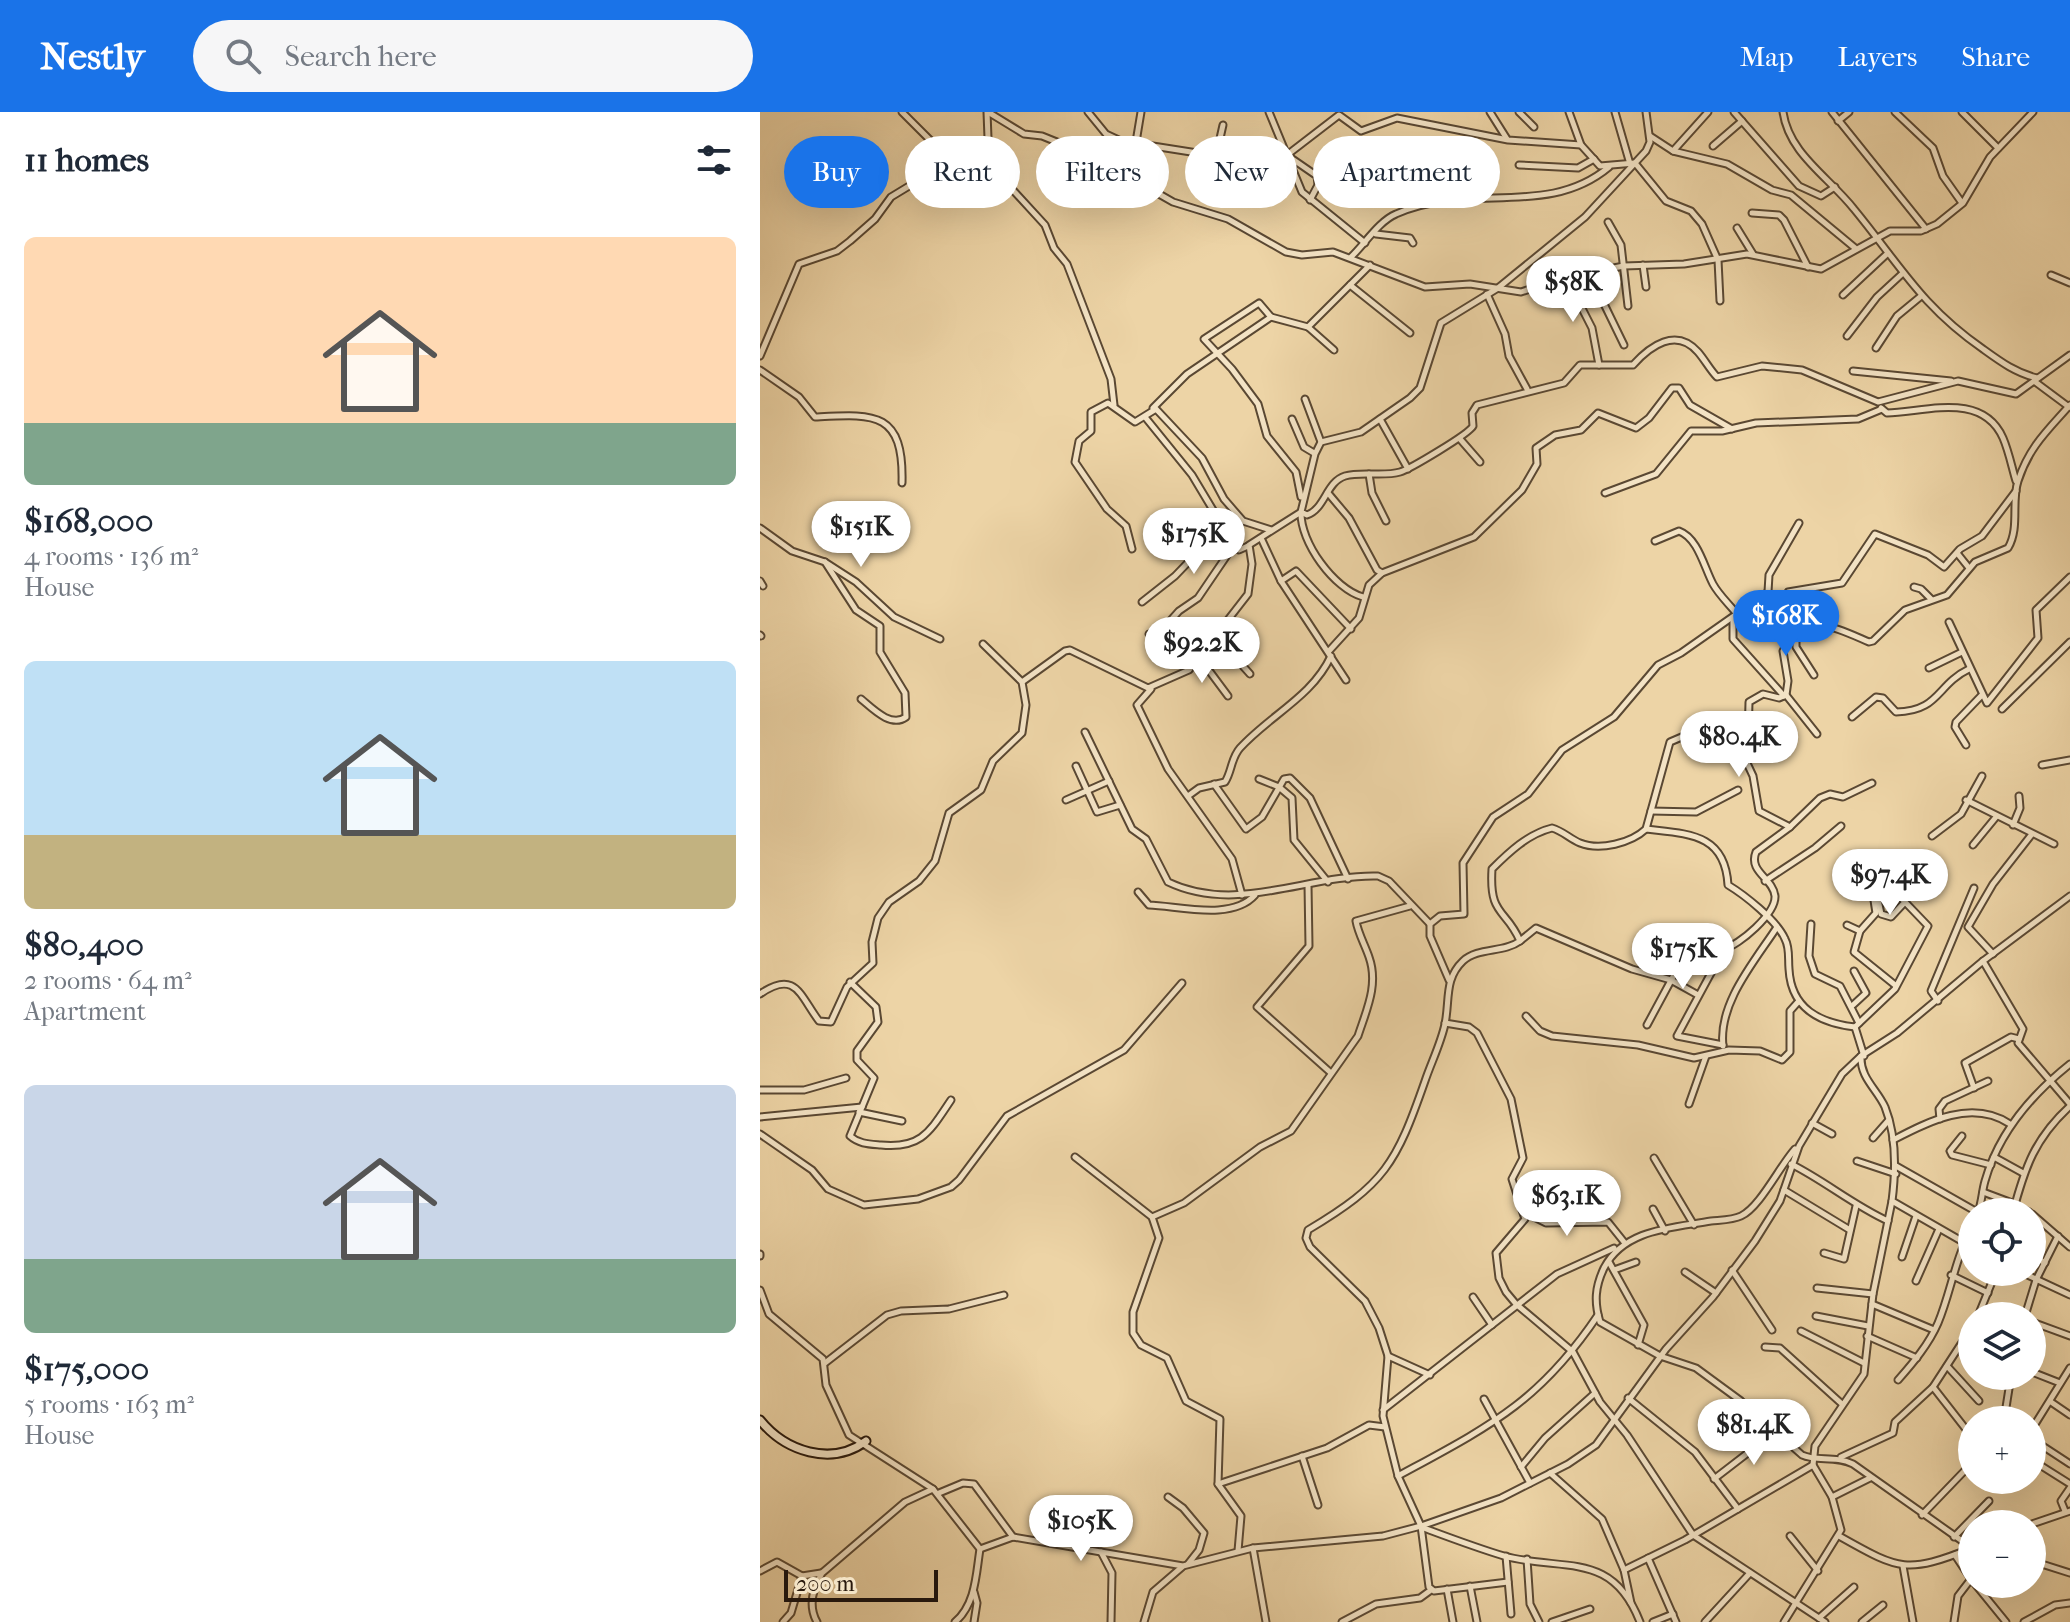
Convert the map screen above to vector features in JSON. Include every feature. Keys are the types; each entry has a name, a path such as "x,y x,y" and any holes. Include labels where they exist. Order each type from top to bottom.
{"street":[{"path":"902,112 926,136"},
{"path":"986,136 988,112 1024,134 1042,136 1094,157 1173,202 1228,219 1286,252 1302,255 1333,252 1425,287 1470,284 1521,292 1566,277 1624,266 1718,260 1734,255 1821,269 1890,231 1926,229 1963,203 1998,148 2033,112"},
{"path":"1088,112 1109,136"},
{"path":"1137,136 1141,112"},
{"path":"1269,112 1279,136"},
{"path":"1413,121 1416,112"},
{"path":"1490,112 1508,140"},
{"path":"1519,112 1534,127"},
{"path":"1569,112 1581,145 1600,166 1632,163"},
{"path":"1615,112 1632,163 1666,201 1691,211 1712,240 1718,260 1720,301"},
{"path":"1321,442 1361,432 1420,388 1441,323 1498,288 1585,217 1646,151 1649,136 1646,112"},
{"path":"1673,151 1708,112"},
{"path":"1734,112 1799,186 1821,196 1835,187"},
{"path":"1783,112 1789,139 1835,187 1920,297 1956,331 2009,368 2036,380 2070,407 2035,441 2017,482"},
{"path":"1832,112 1926,229"},
{"path":"1838,121 1849,112"},
{"path":"1895,112 1933,148 1943,176 1963,203"},
{"path":"1962,112 1998,148"},
{"path":"1297,147 1337,113 1361,131 1397,118 1508,140 1581,145"},
{"path":"1713,146 1742,121"},
{"path":"1221,136 1223,125"},
{"path":"1649,136 1673,151 1727,164 1772,190 1791,195 1855,248"},
{"path":"1519,165 1578,168 1594,159"},
{"path":"1297,162 1317,176 1318,185 1310,200"},
{"path":"1351,257 1397,213 1434,200 1559,195 1597,177 1609,167"},
{"path":"1297,180 1302,192 1310,200 1365,243"},
{"path":"760,356 762,343 796,267 837,251 875,219 891,197 905,188"},
{"path":"1020,198 1045,225 1054,248 1067,264 1111,379 1114,405"},
{"path":"1752,213 1779,215 1808,267"},
{"path":"1608,222 1621,245 1628,306"},
{"path":"1737,228 1754,256"},
{"path":"1375,234 1410,238 1413,243"},
{"path":"1843,295 1888,253"},
{"path":"1308,327 1370,265"},
{"path":"1643,265 1646,287"},
{"path":"1589,273 1624,345"},
{"path":"1847,336 1877,297 1903,273"},
{"path":"2051,275 2070,283"},
{"path":"1566,277 1592,328 1599,365"},
{"path":"1350,285 1410,333"},
{"path":"1487,294 1505,334 1509,356 1527,389"},
{"path":"1876,348 1897,316 1920,297"},
{"path":"1302,502 1296,472 1267,436 1258,404 1204,339 1259,303 1271,317 1308,327 1334,350"},
{"path":"1132,549 1126,526 1101,501 1074,459 1079,441 1091,431 1091,412 1108,403 1135,422 1145,417 1187,374 1271,317"},
{"path":"1301,512 1307,515 1314,513 1345,476 1408,469 1434,450 1460,439 1473,426 1472,413 1477,405 1527,389 1554,387 1564,383 1580,365 1633,365 1661,341 1678,340 1694,348 1717,377 1762,366 1802,370 1878,402 1882,409"},
{"path":"1853,371 1958,381 2016,394 2070,355"},
{"path":"760,370 799,397 815,417 865,414 883,420 898,446 902,483"},
{"path":"1878,402 1958,381"},
{"path":"1188,796 1199,788 1228,779 1238,750 1263,725 1301,697 1330,653 1359,618 1363,597 1382,573 1474,537 1522,490 1537,464 1536,448 1544,440 1581,430 1598,413 1636,428 1649,418 1668,391 1679,388 1690,405 1732,429"},
{"path":"1305,399 1321,442 1315,454 1301,512 1311,548 1340,582 1353,594 1363,597"},
{"path":"1605,493 1656,474 1691,431 1732,429 1756,423 1858,419 1882,409 1894,413 1953,406 1985,417 2003,438 2017,482 2008,548 1969,568 1947,595 1905,610 1869,642 1827,625 1803,626 1783,651 1788,681 1785,696"},
{"path":"1153,408 1202,458 1224,499 1243,521 1271,530"},
{"path":"1145,417 1192,475 1222,527 1241,550 1301,512"},
{"path":"1292,419 1304,447 1315,454"},
{"path":"1380,419 1408,469"},
{"path":"1460,439 1480,462"},
{"path":"1369,474 1372,493 1386,521"},
{"path":"1788,592 1842,583 1875,534 1928,555 1942,568 1982,536 2017,490"},
{"path":"1328,493 1349,518 1377,570 1382,573"},
{"path":"1430,924 1440,916 1464,914 1463,863 1493,817 1528,794 1562,750 1614,717 1658,665 1771,589 1769,575 1799,523"},
{"path":"1142,602 1175,576 1222,527"},
{"path":"760,528 792,551 825,562 856,582 887,612 940,639"},
{"path":"1655,541 1679,531 1685,533 1735,616 1733,639 1817,734"},
{"path":"1261,538 1281,581 1346,680"},
{"path":"1149,634 1162,630 1179,611 1198,598 1234,545"},
{"path":"1242,895 1232,859 1168,769 1136,702 1152,688 1189,670 1248,594 1252,564 1249,545"},
{"path":"1957,553 1969,568"},
{"path":"825,562 856,610 880,626 880,652 905,693 906,717 896,722 888,719 861,699"},
{"path":"1281,581 1296,571 1351,629"},
{"path":"1949,622 1981,696 1989,702 2039,633 2036,610 2070,577"},
{"path":"1914,587 1921,589 1931,599"},
{"path":"1796,631 1796,647 1814,675"},
{"path":"1215,635 1250,674"},
{"path":"2002,709 2070,642"},
{"path":"760,994 777,984 787,984 798,989 819,1021 828,1024 850,982 873,963 875,930 889,902 919,881 935,861 949,813 981,790 993,761 1022,733 1026,705 1022,682 983,644"},
{"path":"1022,682 1070,650 1152,688"},
{"path":"1929,668 1962,652"},
{"path":"1199,657 1228,696"},
{"path":"1852,717 1876,697 1883,698 1896,712 1920,710 1936,700 1959,674 1969,669"},
{"path":"1520,941 1498,913 1491,884 1492,869 1512,849 1538,831 1552,828 1580,843 1601,847 1640,835 1646,829 1670,742 1684,736 1717,747 1739,746 1748,741 1749,702 1763,694 1779,698 1785,696"},
{"path":"1966,745 1955,727 1956,722 1981,696"},
{"path":"1085,732 1132,829 1146,839 1168,882 1222,895 1255,895 1348,879 1385,878 1430,924 1430,936 1449,980 1445,1023 1404,1143 1384,1173 1346,1207 1308,1230 1306,1238 1310,1247 1365,1301 1388,1356 1383,1410 1385,1427 1398,1476 1421,1526 1431,1590"},
{"path":"1739,746 1753,776 1759,811 1790,827"},
{"path":"2042,765 2070,760"},
{"path":"1076,766 1097,812 1120,805"},
{"path":"1932,836 1961,814 1982,776"},
{"path":"1214,784 1246,829 1262,817 1279,787 1290,778 1310,798 1348,879"},
{"path":"1259,779 1279,787 1293,803 1294,840 1328,882"},
{"path":"1066,800 1109,781"},
{"path":"1798,1002 1790,1011 1792,1027 1787,1059 1677,1036 1724,949 1736,947 1765,917 1775,896 1755,866 1754,855 1826,795 1843,797 1872,783"},
{"path":"1651,811 1696,812 1738,790"},
{"path":"2013,825 2020,808 2019,796"},
{"path":"1966,800 2054,844"},
{"path":"1973,845 1996,817"},
{"path":"1765,881 1815,848 1841,826"},
{"path":"1646,829 1692,834 1709,843 1723,859 1728,885 1742,891 1785,939 1790,984 1798,1002 1809,1013 1829,1024 1857,1025 1896,986 1928,926 1905,902 1890,887 1876,890 1877,910 1884,915 1896,914 1905,902"},
{"path":"1993,954 1968,927 1993,884 2032,834"},
{"path":"1308,885 1309,946 1257,1007 1331,1073"},
{"path":"1938,1001 1931,991 1974,888"},
{"path":"1138,892 1149,905 1187,909 1225,908 1246,903 1255,895"},
{"path":"1873,894 1875,914 1860,931 1854,952 1896,986"},
{"path":"980,1549 1013,1537 1185,1566 1253,1548 1383,1536 1501,1498 1590,1451 1660,1356 1716,1293 1773,1216 1799,1146 1842,1074 2070,896"},
{"path":"1152,1217 1184,1203 1260,1147 1291,1131 1358,1036 1360,1023 1371,1007 1370,960 1356,921 1410,906"},
{"path":"1784,1622 1795,1600 1818,1571 1839,1536 1841,1523 1814,1461 1815,1446 1859,1383 1865,1363 1873,1294 1896,1174 1889,1120 1881,1099 1864,1075 1853,1005 1840,986 1815,974 1809,956 1811,924"},
{"path":"1847,925 1860,931"},
{"path":"1723,1048 1724,1019 1740,984 1777,927"},
{"path":"1449,980 1470,956 1520,941 1536,928 1632,969 1671,980 1698,995"},
{"path":"1647,1025 1695,936"},
{"path":"1983,961 2023,1029 2019,1039"},
{"path":"1853,1005 1866,993 1854,971"},
{"path":"850,982 876,1007 878,1022 857,1051 857,1060 874,1078 850,1133 855,1141 901,1147 919,1140 951,1100"},
{"path":"760,1134 812,1170 828,1189 864,1205 918,1199 951,1187 959,1180 1007,1116 1132,1044 1182,983"},
{"path":"1526,1016 1540,1031 1552,1036 1638,1045 1694,1058 1723,1048"},
{"path":"1445,1023 1469,1027 1477,1033 1511,1099 1523,1158 1512,1179 1525,1219 1496,1253 1499,1278 1516,1304 1573,1352 1595,1393 1693,1535 1822,1620 1854,1587"},
{"path":"1974,1088 1965,1063 2011,1037 2019,1039 2034,1065 2070,1105 2044,1129 2023,1173 2016,1198"},
{"path":"1689,1104 1706,1056"},
{"path":"1982,1198 1994,1157 2010,1124 2049,1081 2070,1064"},
{"path":"760,1090 804,1090 846,1078"},
{"path":"1940,1119 1941,1105 1988,1081"},
{"path":"760,1117 860,1109 902,1121"},
{"path":"1893,1140 1940,1119 1984,1110 2010,1124"},
{"path":"1873,1138 1889,1120"},
{"path":"1812,1123 1832,1134"},
{"path":"1962,1136 1950,1151 1952,1155 1991,1165"},
{"path":"1383,1410 1557,1274 1622,1244 1665,1231 1739,1218 1799,1146"},
{"path":"1075,1157 1152,1217 1159,1238 1133,1312 1133,1333 1141,1345 1167,1358 1186,1401 1220,1419 1218,1484 1241,1516 1238,1551"},
{"path":"1994,1157 2023,1173"},
{"path":"1654,1158 1694,1225"},
{"path":"1857,1161 1896,1174"},
{"path":"1791,1164 1815,1176 1856,1206 1888,1221"},
{"path":"1896,1166 1958,1201"},
{"path":"1784,1190 1850,1230"},
{"path":"1983,1192 1995,1198"},
{"path":"1892,1201 1958,1238"},
{"path":"1824,1253 1844,1259 1856,1206"},
{"path":"1653,1209 1665,1231"},
{"path":"1524,1212 1546,1223 1608,1222 1622,1244"},
{"path":"1902,1257 1916,1216"},
{"path":"2046,1226 2070,1247"},
{"path":"1916,1281 1939,1229"},
{"path":"2046,1261 2058,1236"},
{"path":"1622,1244 1608,1261 1594,1302 1600,1322 1660,1356 1696,1368 1802,1455 1814,1461"},
{"path":"1898,1380 1917,1358 1934,1330 1958,1260"},
{"path":"1608,1261 1644,1325 1638,1345"},
{"path":"1614,1270 1636,1262"},
{"path":"1732,1270 1772,1330"},
{"path":"1685,1272 1716,1293"},
{"path":"1951,1275 1988,1293"},
{"path":"2046,1284 2070,1295"},
{"path":"1984,1302 1991,1286"},
{"path":"1817,1288 1873,1294"},
{"path":"760,1290 769,1314 825,1363 826,1385 841,1423 864,1443 939,1493 980,1549 967,1608 955,1622"},
{"path":"825,1363 887,1315 901,1311 949,1309 1004,1295"},
{"path":"1473,1297 1492,1325"},
{"path":"1872,1304 1934,1330"},
{"path":"1398,1476 1495,1424 1524,1402 1573,1352 1598,1315"},
{"path":"1816,1316 1868,1326"},
{"path":"2046,1327 2070,1336"},
{"path":"1801,1331 1865,1363"},
{"path":"1867,1336 1917,1358"},
{"path":"1765,1347 1780,1348 1842,1404"},
{"path":"1624,1570 1693,1535 1814,1461 1841,1457 1893,1433 1895,1422 1933,1387 1958,1349"},
{"path":"1388,1356 1431,1375"},
{"path":"1947,1366 1979,1401"},
{"path":"2046,1409 2070,1368"},
{"path":"2046,1378 2060,1383"},
{"path":"1933,1387 1958,1419"},
{"path":"1521,1467 1545,1438 1595,1393"},
{"path":"1628,1398 1695,1452 1738,1509"},
{"path":"1484,1399 1530,1483"},
{"path":"2051,1402 2070,1415"},
{"path":"760,1420 794,1448 812,1455 864,1443"},
{"path":"1218,1484 1327,1448 1369,1425 1385,1427"},
{"path":"1714,1479 1775,1432"},
{"path":"2046,1448 2070,1464"},
{"path":"1302,1456 1318,1505"},
{"path":"1841,1457 1958,1539"},
{"path":"2046,1470 2070,1486 2061,1501 2068,1511 2046,1519"},
{"path":"1550,1473 1602,1519 1624,1570 1631,1604"},
{"path":"1832,1497 1870,1477"},
{"path":"1922,1515 1958,1478"},
{"path":"939,1493 963,1483 974,1484 1013,1537"},
{"path":"817,1622 812,1614 813,1587 822,1573 905,1502 933,1489"},
{"path":"1144,1622 1153,1592 1199,1550 1204,1533 1183,1508 1168,1497"},
{"path":"1954,1537 1989,1501"},
{"path":"1421,1526 1506,1556 1574,1564 1605,1573 1631,1604 1640,1622"},
{"path":"1790,1536 1818,1571"},
{"path":"1839,1536 1886,1563 1903,1566 1958,1554"},
{"path":"1253,1548 1266,1622"},
{"path":"1101,1552 1112,1573 1111,1622"},
{"path":"1955,1555 1958,1559"},
{"path":"1506,1556 1511,1614"},
{"path":"1648,1558 1676,1622"},
{"path":"1527,1559 1530,1604 1539,1622"},
{"path":"760,1571 777,1562 802,1576 822,1573"},
{"path":"2046,1565 2070,1573"},
{"path":"1903,1566 1913,1622"},
{"path":"1705,1622 1750,1573"},
{"path":"783,1622 791,1613 802,1576"},
{"path":"1342,1622 1376,1604 1420,1598 1431,1590 1508,1582"},
{"path":"1470,1586 1477,1622"},
{"path":"1447,1589 1453,1622"},
{"path":"973,1590 977,1603 974,1622"},
{"path":"1954,1622 1958,1596"},
{"path":"1987,1598 2006,1622"},
{"path":"2024,1622 2055,1605 2070,1603"},
{"path":"1862,1622 1883,1605"},
{"path":"1552,1622 1590,1609"},
{"path":"1653,1622 1673,1614"}]}
